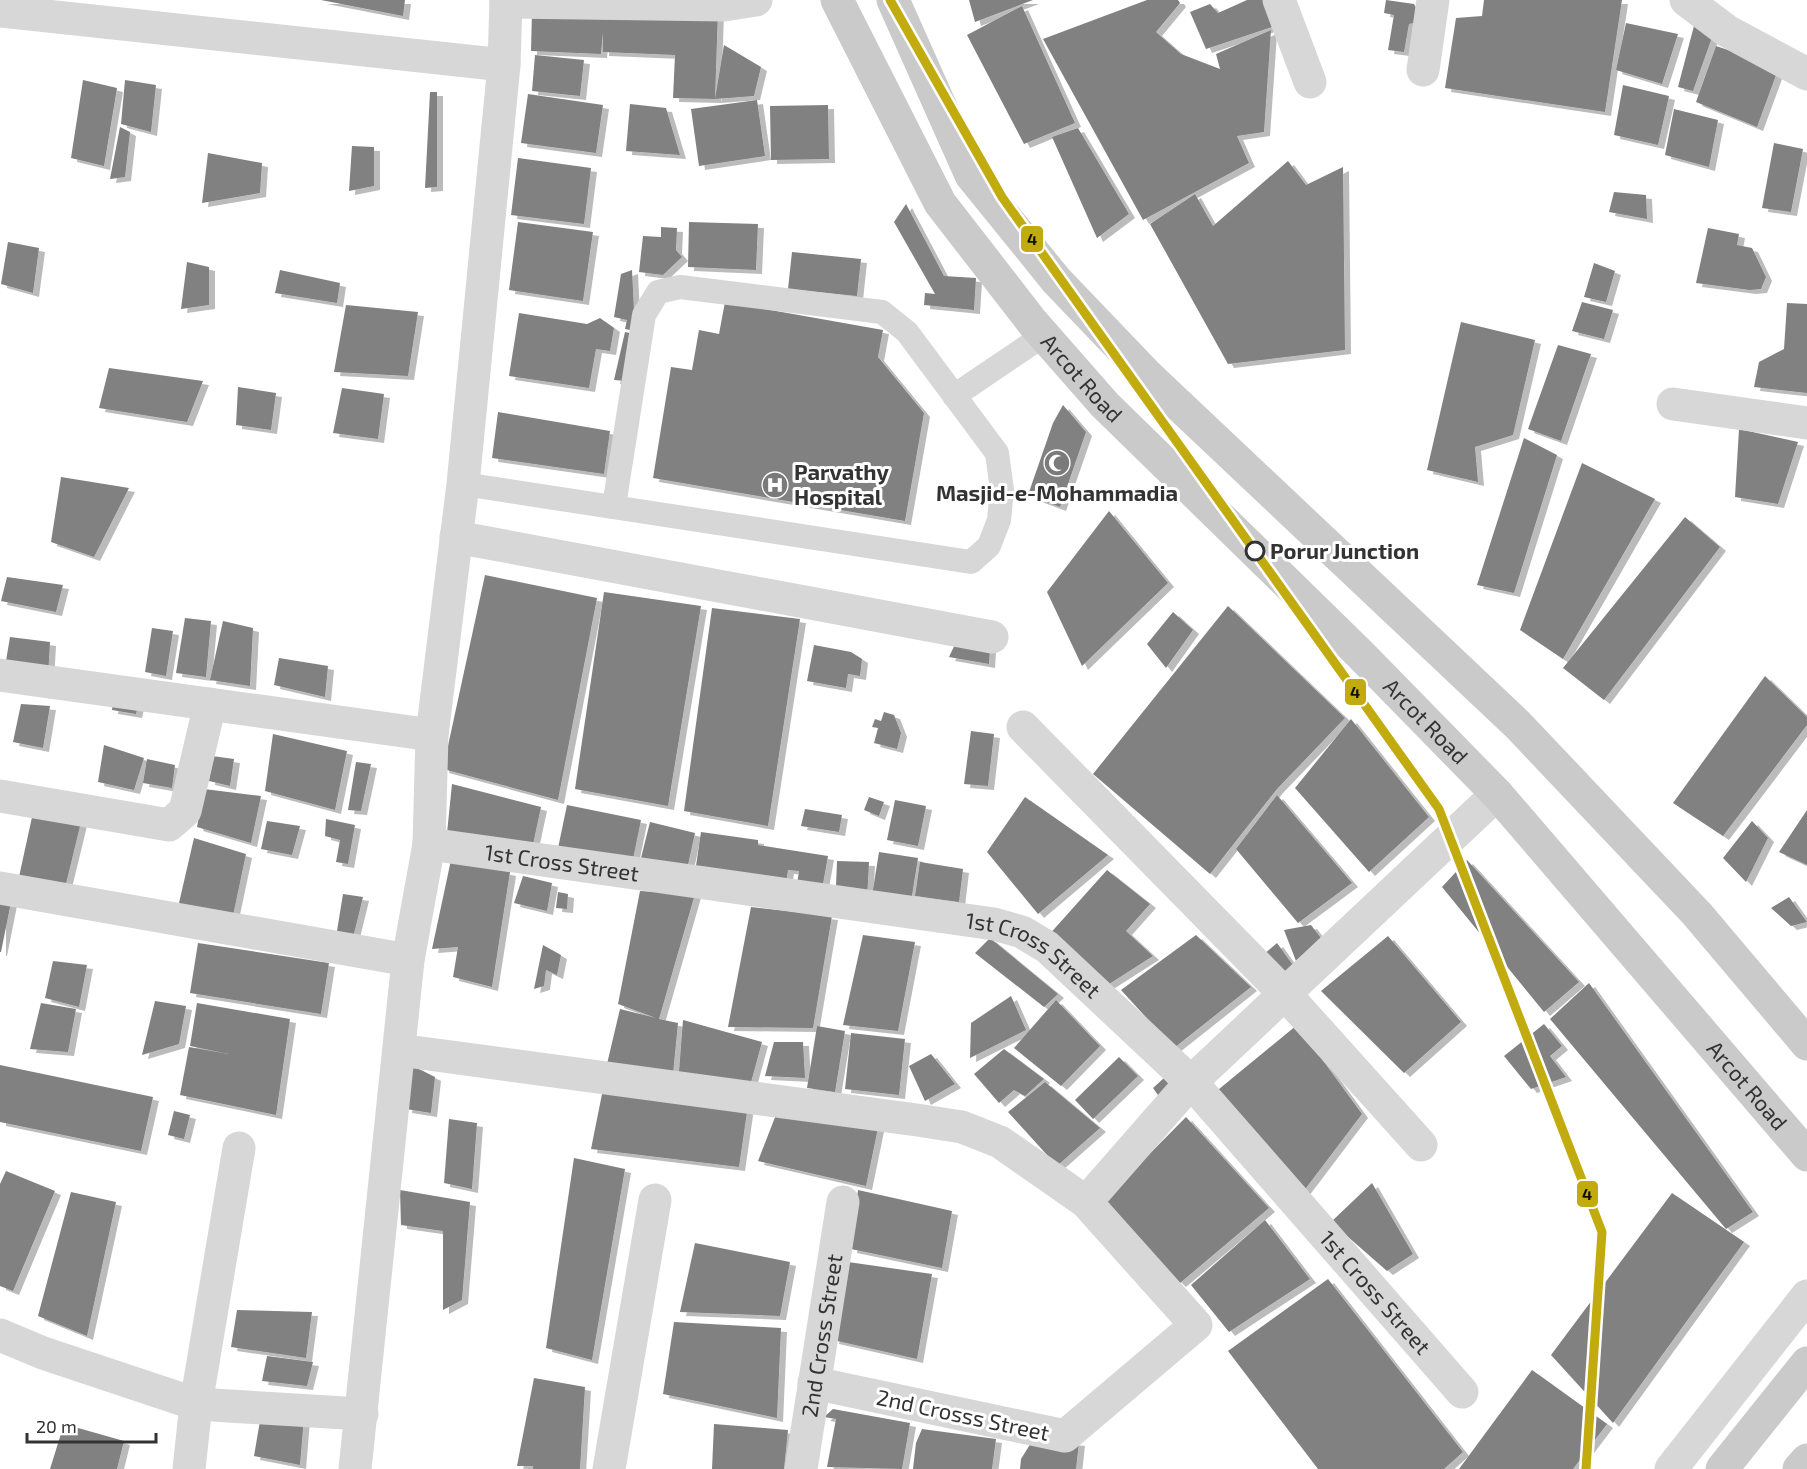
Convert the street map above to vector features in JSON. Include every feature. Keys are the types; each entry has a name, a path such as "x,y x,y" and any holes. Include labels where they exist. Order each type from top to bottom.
{"main road":[{"name":"Arcot Road","path":"837,0 940,203 1044,335 1105,405 1360,654 1497,794 1807,1155"},
{"name":"Arcot Road","path":"893,0 971,175 1056,280 1163,390 1518,725 1697,914 1807,1044"},
{"path":"1722,1469 1807,1362"},
{"path":"1799,1469 1807,1460"}],"street":[{"path":"355,1469 408,960 429,844 432,735 463,484 504,65 506,1 724,5 756,0"},
{"path":"1279,0 1310,82"},
{"path":"1423,70 1433,0"},
{"path":"1686,0 1727,31 1807,74"},
{"path":"0,11 504,65"},
{"path":"1673,404 1807,423"},
{"path":"456,537 992,637"},
{"path":"0,675 432,735"},
{"path":"0,796 170,825 185,811 210,704"},
{"path":"1023,727 1286,994 1422,1145"},
{"path":"399,1050 962,1127 1000,1142 1086,1202 1191,1082 1497,794"},
{"name":"1st Cross Street","path":"429,844 994,924 1022,932 1047,947 1191,1082 1462,1392"},
{"path":"0,888 408,960"},
{"path":"189,1469 196,1404 239,1148"},
{"path":"609,1469 656,1200"},
{"name":"2nd Cross Street","path":"801,1469 843,1202"},
{"name":"2nd Crosss Street","path":"814,1383 1065,1436 1196,1325 1086,1202"},
{"path":"1671,1469 1807,1296"},
{"path":"0,1335 43,1353 196,1404 362,1414"}],"lane":[{"path":"463,484 971,562 989,546 999,520 1002,490 997,453 907,332 882,312 680,287 658,292 644,315 614,506"},
{"path":"954,396 1044,335"}],"building":[{"path":"321,0 405,0 403,16"},
{"path":"969,0 1033,0 975,22"},
{"path":"1147,0 1178,0 1180,3 1156,32 1181,54 1220,69 1216,54 1271,30 1264,132 1237,136 1249,163 1143,220 1043,39"},
{"path":"1247,0 1263,0 1272,27 1206,49 1190,12 1210,4 1218,13"},
{"path":"1386,0 1414,4 1419,13 1418,22 1409,24 1404,52 1388,50 1394,15 1384,13"},
{"path":"1484,0 1622,0 1605,112 1445,88 1456,18 1482,16"},
{"path":"1022,6 1075,123 1024,144 967,35"},
{"path":"718,10 715,99 673,98 675,55 603,52 603,32 601,54 531,51 532,11"},
{"path":"1695,22 1715,29 1693,91 1678,87"},
{"path":"1626,23 1678,34 1662,84 1616,70"},
{"path":"724,45 761,67 754,96 715,99"},
{"path":"1716,46 1779,67 1757,127 1696,102"},
{"path":"535,55 584,60 580,96 532,91"},
{"path":"83,80 117,88 104,166 71,158"},
{"path":"125,80 156,85 151,132 121,124"},
{"path":"1623,85 1669,96 1658,145 1614,135"},
{"path":"430,92 437,92 437,187 425,188"},
{"path":"528,94 603,105 596,153 521,143"},
{"path":"757,100 765,156 699,166 691,109"},
{"path":"630,104 666,108 680,155 626,151"},
{"path":"828,105 829,159 771,160 770,106"},
{"path":"1674,109 1718,120 1709,167 1665,155"},
{"path":"120,127 130,132 125,177 110,179"},
{"path":"1078,128 1129,214 1097,238 1052,137"},
{"path":"1774,143 1803,149 1791,212 1762,208"},
{"path":"352,146 374,147 374,186 349,191"},
{"path":"208,153 262,163 260,193 202,203"},
{"path":"518,158 591,168 584,224 511,215"},
{"path":"1288,161 1306,185 1343,167 1345,350 1228,364 1150,224 1195,194 1213,226"},
{"path":"1614,192 1646,195 1647,219 1609,212"},
{"path":"906,204 944,276 976,278 974,310 924,305 925,293 935,294 894,222"},
{"path":"518,222 593,232 583,301 509,290"},
{"path":"689,222 758,224 756,270 688,267"},
{"path":"661,227 677,228 676,250 682,257 663,275 639,272 643,236 661,237"},
{"path":"1708,228 1739,234 1737,245 1752,248 1766,277 1761,289 1750,290 1696,283"},
{"path":"8,242 39,248 33,293 1,284"},
{"path":"792,252 861,259 857,296 788,289"},
{"path":"187,262 209,267 209,305 181,309"},
{"path":"1594,263 1615,271 1606,302 1584,297"},
{"path":"280,270 340,283 337,303 275,293"},
{"path":"632,270 635,331 625,329 627,320 614,317 621,274"},
{"path":"725,302 883,330 878,357 924,413 905,521 653,478 671,367 692,370 699,330 719,334"},
{"path":"1582,302 1613,310 1604,339 1572,331"},
{"path":"1787,303 1807,304 1807,393 1754,387 1759,362 1784,349"},
{"path":"346,305 418,312 408,376 334,372"},
{"path":"519,313 587,324 600,318 614,328 610,351 596,349 589,388 509,376"},
{"path":"1461,322 1535,340 1513,435 1475,447 1478,482 1427,470"},
{"path":"625,332 635,334 626,381 614,380"},
{"path":"1558,345 1591,354 1561,441 1528,429"},
{"path":"109,368 203,381 187,422 99,408"},
{"path":"238,387 276,393 271,430 236,425"},
{"path":"342,388 384,394 378,439 333,433"},
{"name":"Masjid-e-Mohammadia","path":"1063,405 1086,432 1060,507 1028,495 1053,423"},
{"path":"498,412 610,431 604,474 492,458"},
{"path":"1739,429 1798,442 1778,504 1735,497"},
{"path":"1524,438 1557,455 1514,593 1477,585"},
{"path":"1582,463 1655,499 1563,659 1520,630"},
{"path":"61,477 129,488 94,557 51,542"},
{"path":"1109,511 1168,583 1082,666 1047,592"},
{"path":"1685,517 1720,547 1604,700 1563,668"},
{"path":"485,575 597,598 558,800 443,769"},
{"path":"7,577 63,585 56,612 1,601"},
{"path":"604,592 701,606 668,806 575,789"},
{"path":"1228,606 1345,718 1277,789 1210,874 1093,774"},
{"path":"712,608 800,619 768,826 684,811"},
{"path":"1173,612 1193,630 1166,668 1147,644"},
{"path":"185,618 211,621 206,677 176,673"},
{"path":"223,621 253,628 250,686 210,680"},
{"path":"152,628 173,631 166,676 145,672"},
{"path":"10,637 50,642 48,677 5,667"},
{"path":"958,638 990,648 989,664 949,657"},
{"path":"814,645 851,652 862,659 860,676 848,674 846,688 807,681"},
{"path":"279,658 328,666 325,697 274,685"},
{"path":"1765,676 1807,717 1807,725 1723,836 1673,803"},
{"path":"114,694 140,697 136,714 112,710"},
{"path":"21,704 50,706 43,748 13,742"},
{"path":"884,712 894,715 901,733 897,749 874,743 878,728 872,727 875,719 881,721"},
{"path":"1351,719 1429,817 1369,872 1295,788"},
{"path":"971,731 994,734 988,786 964,784"},
{"path":"273,734 347,751 335,810 265,791"},
{"path":"104,745 144,758 134,790 98,782"},
{"path":"212,756 234,759 230,786 209,781"},
{"path":"147,759 175,765 172,788 143,783"},
{"path":"356,762 371,764 361,811 348,810"},
{"path":"452,784 541,807 532,849 447,833"},
{"path":"204,789 261,796 251,843 197,827"},
{"path":"1277,795 1352,883 1298,923 1236,849"},
{"path":"869,797 884,802 879,816 864,810"},
{"path":"1025,797 1108,855 1038,914 987,852"},
{"path":"895,800 926,806 918,846 887,840"},
{"path":"567,805 641,820 631,869 557,853"},
{"path":"34,808 82,818 64,892 17,886"},
{"path":"805,809 842,815 839,832 801,826"},
{"path":"1807,810 1807,865 1779,852"},
{"path":"326,819 355,825 348,864 336,862 340,840 325,836"},
{"path":"267,821 300,826 292,855 261,849"},
{"path":"1752,821 1768,838 1746,882 1723,858"},
{"path":"650,822 695,833 686,874 640,862"},
{"path":"701,832 758,840 758,845 828,856 821,895 796,891 799,871 788,870 785,889 696,866"},
{"path":"194,838 246,854 231,925 176,916"},
{"path":"879,852 918,858 910,908 871,902"},
{"path":"451,860 510,872 492,987 453,977 458,947 432,949"},
{"path":"1467,860 1579,982 1544,1012 1442,887"},
{"path":"837,861 869,862 867,899 836,886"},
{"path":"920,862 963,869 959,902 915,896"},
{"path":"1107,870 1150,904 1126,931 1153,956 1106,986 1047,937"},
{"path":"523,876 552,883 547,911 514,903"},
{"path":"640,891 695,894 659,1019 678,1023 673,1074 607,1064 620,1009 656,1018 618,1004"},
{"path":"558,892 568,894 567,909 556,908"},
{"path":"343,894 363,897 351,946 335,943"},
{"path":"1789,897 1807,922 1791,926 1771,908"},
{"path":"0,901 11,902 1,952 0,952"},
{"path":"751,907 832,916 813,1028 728,1027"},
{"path":"1311,925 1321,938 1296,961 1284,930"},
{"path":"863,935 915,942 898,1031 843,1025"},
{"path":"1196,935 1251,987 1174,1048 1121,990"},
{"path":"1388,936 1461,1022 1404,1073 1321,991"},
{"path":"990,938 1058,994 1044,1007 975,953"},
{"path":"198,943 329,963 321,1014 190,993"},
{"path":"1277,943 1295,968 1281,978 1263,955"},
{"path":"543,945 561,955 557,975 546,970 544,986 534,989"},
{"path":"53,961 87,965 79,1007 45,998"},
{"path":"1589,983 1753,1212 1726,1229 1550,1019"},
{"path":"1011,996 1026,1030 970,1058 971,1023"},
{"path":"1056,1000 1100,1046 1061,1086 1014,1048"},
{"path":"155,1001 186,1006 179,1044 142,1055"},
{"path":"41,1003 76,1009 68,1052 30,1049"},
{"path":"197,1003 290,1019 276,1115 180,1095 189,1047 229,1054 190,1046"},
{"path":"683,1020 762,1042 750,1086 679,1072"},
{"path":"1544,1024 1562,1046 1550,1056 1566,1077 1531,1089 1504,1056"},
{"path":"1297,1025 1362,1114 1303,1192 1213,1094"},
{"path":"817,1026 845,1031 835,1092 807,1088"},
{"path":"851,1033 905,1039 899,1095 845,1089"},
{"path":"774,1042 803,1042 805,1078 765,1076"},
{"path":"1004,1049 1044,1079 1025,1096 1014,1090 999,1103 974,1074"},
{"path":"931,1054 955,1084 925,1101 909,1066"},
{"path":"1119,1057 1138,1076 1093,1119 1075,1100"},
{"path":"0,1065 153,1097 141,1151 0,1122"},
{"path":"411,1065 435,1077 431,1113 406,1109"},
{"path":"1164,1078 1172,1088 1160,1098 1153,1088"},
{"path":"1045,1082 1100,1128 1057,1166 1008,1112"},
{"path":"604,1084 748,1105 739,1167 591,1149"},
{"path":"779,1107 879,1123 866,1186 758,1161"},
{"path":"174,1111 190,1115 184,1139 168,1135"},
{"path":"1186,1117 1269,1208 1180,1283 1100,1204"},
{"path":"449,1119 477,1123 472,1189 444,1183"},
{"path":"574,1158 625,1169 592,1360 546,1348"},
{"path":"6,1171 55,1191 13,1291 0,1286 0,1184"},
{"path":"1372,1183 1413,1254 1387,1271 1331,1222"},
{"path":"400,1190 470,1202 462,1300 443,1310 443,1231 401,1225"},
{"path":"858,1190 952,1211 942,1268 851,1249"},
{"path":"71,1192 116,1202 87,1336 38,1316"},
{"path":"1672,1193 1744,1242 1613,1423 1551,1355"},
{"path":"1265,1220 1310,1279 1229,1332 1191,1285"},
{"path":"695,1243 790,1262 780,1316 680,1312"},
{"path":"848,1262 932,1274 917,1359 833,1340"},
{"path":"1328,1279 1463,1452 1444,1469 1318,1469 1228,1351"},
{"path":"237,1310 312,1312 306,1358 231,1347"},
{"path":"674,1322 781,1328 777,1418 663,1394"},
{"path":"267,1356 313,1362 307,1386 262,1381"},
{"path":"1532,1370 1607,1424 1573,1469 1459,1469"},
{"path":"534,1378 585,1387 580,1469 533,1469 533,1466 517,1466"},
{"path":"833,1409 910,1423 902,1469 827,1467 836,1419 824,1417"},
{"path":"261,1415 304,1417 300,1465 254,1456"},
{"path":"64,1424 124,1441 117,1469 50,1469"},
{"path":"714,1424 788,1430 784,1469 712,1469"},
{"path":"922,1429 996,1439 992,1469 913,1469 916,1443"},
{"path":"1034,1438 1079,1442 1076,1469 1020,1469 1021,1459"}],"transit line":[{"name":"4","path":"890,0 1002,197 1439,809 1602,1232 1586,1469"}],"place":[{"name":"Masjid-e-Mohammadia","path":"1057,463"},
{"name":"Parvathy Hospital","path":"775,485"},
{"name":"Porur Junction","path":"1255,551"}]}
